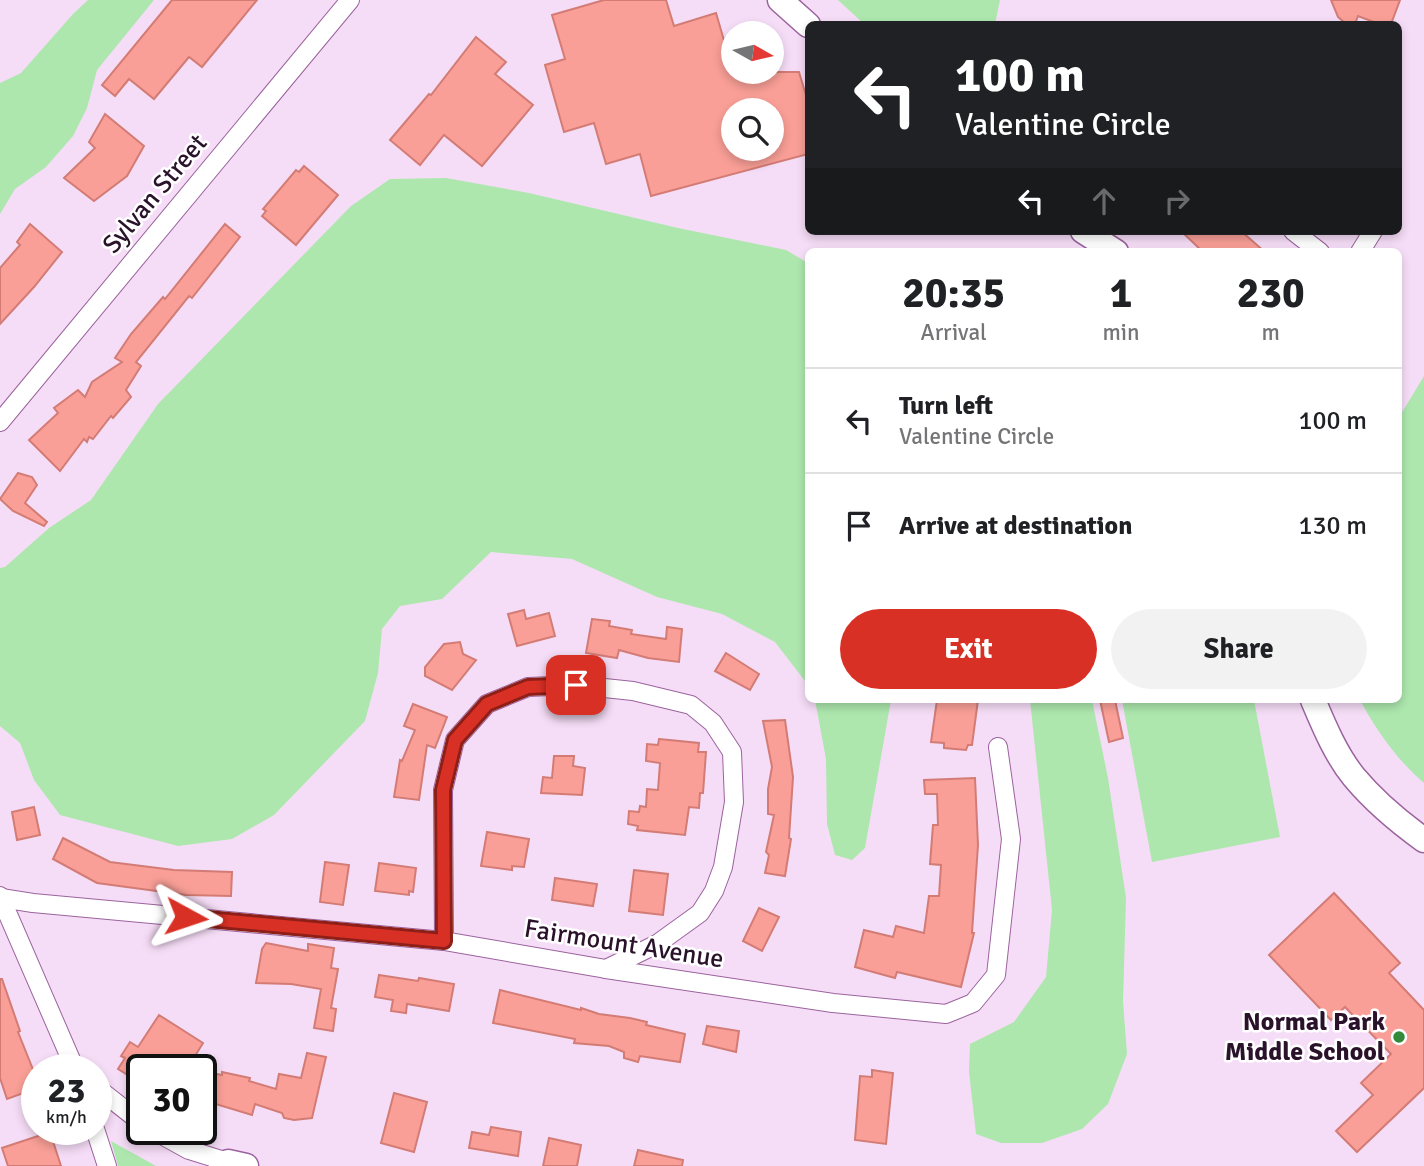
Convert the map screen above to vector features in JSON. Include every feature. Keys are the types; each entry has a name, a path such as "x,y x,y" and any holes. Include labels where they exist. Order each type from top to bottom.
{"street":[{"name":"Sylvan Street","path":"0,422 350,0"},
{"path":"780,0 805,22"},
{"path":"1089,235 1110,248"},
{"path":"1298,235 1315,248"},
{"path":"444,941 443,790 455,740 487,704 528,687 576,685 633,691 691,705 713,723 732,752 734,802 723,867 714,891 700,912 657,944 606,969"},
{"path":"1313,703 1326,731 1354,777 1400,823 1424,840"},
{"name":"Fairmount Avenue","path":"0,897 33,904 444,941 606,969 833,1003 946,1014 973,1003 996,975 1011,839 998,747"},
{"path":"0,897 68,1054"},
{"path":"112,1100 126,1110"},
{"path":"100,1145 107,1166"},
{"path":"180,1145 232,1165"}],"green space":[{"path":"88,0 154,0 97,70 87,108 73,136 46,167 15,189 0,214 0,83 21,73"},
{"path":"838,0 1000,0 996,21 861,21"},
{"path":"446,178 529,193 786,250 805,261 805,681 775,642 722,614 657,597 572,559 491,552 442,599 400,606 382,629 378,673 365,721 274,815 232,839 178,846 60,815 34,780 20,743 0,726 0,568 5,567 49,528 91,500 158,404 351,206 390,179"},
{"path":"1424,376 1424,783 1388,744 1362,703 1402,703 1402,412"},
{"path":"816,703 890,703 865,848 852,860 835,855 827,824 826,759"},
{"path":"1030,703 1093,703 1108,778 1126,898 1123,1001 1127,1054 1108,1104 1082,1129 1042,1143 1001,1143 976,1134 969,1072 970,1044 1014,1022 1046,977 1052,910"},
{"path":"1123,703 1255,703 1280,837 1152,862"},
{"path":"112,1142 156,1166 118,1166"}],"building":[{"path":"172,0 257,0 202,67 189,57 154,99 129,79 115,96 102,85"},
{"path":"604,0 666,0 674,26 716,13 721,30 721,84 784,84 784,72 799,72 805,92 805,155 784,160 784,98 721,98 721,161 782,161 651,196 640,154 606,164 594,123 564,132 545,65 565,59 552,15"},
{"path":"1331,0 1400,0 1392,21 1371,21 1358,16 1356,21 1343,21"},
{"path":"476,37 506,62 495,74 533,105 482,166 444,135 420,165 390,140 429,94 431,95"},
{"path":"105,114 144,146 127,176 94,201 64,178 95,148 89,142"},
{"path":"304,166 338,195 296,245 262,216 266,211 263,209 296,170 299,172"},
{"path":"30,224 62,252 0,324 0,268 20,245 17,242"},
{"path":"225,224 240,237 192,298 189,296 136,362 141,366 126,390 131,397 93,439 89,437 87,442 84,439 60,471 29,440 58,413 54,408 78,390 85,397 92,382 122,362 115,358 131,334 163,297 165,299"},
{"path":"1185,235 1246,235 1260,248 1199,248"},
{"path":"18,473 32,477 37,485 25,503 47,522 44,526 13,511 0,499"},
{"path":"524,610 526,619 549,613 555,636 517,646 508,614"},
{"path":"592,619 610,621 609,626 632,630 631,634 666,639 667,627 682,629 679,662 648,658 619,650 617,658 586,653"},
{"path":"460,642 463,654 476,660 452,690 425,676 425,667 444,644"},
{"path":"726,653 759,674 750,690 715,671"},
{"path":"937,703 978,703 972,745 968,745 966,750 944,748 944,743 931,742"},
{"path":"1101,703 1116,703 1123,738 1109,742"},
{"path":"413,704 447,717 435,748 427,745 419,800 394,797 400,760 402,761 415,730 404,726"},
{"path":"785,720 793,777 791,839 785,876 765,873 769,855 766,852 774,815 768,814 768,789 772,767 763,721"},
{"path":"659,739 699,743 698,752 706,752 703,793 700,793 699,808 689,807 685,835 637,830 638,826 628,824 629,811 639,812 640,806 646,807 647,789 658,790 660,763 646,761 647,744 658,745"},
{"path":"554,756 574,756 573,766 585,768 582,795 541,793 543,777 552,778"},
{"path":"975,778 978,845 974,933 961,987 897,972 895,978 855,967 864,930 893,937 896,926 924,933 929,896 939,896 941,865 930,864 933,825 938,825 937,794 925,794 924,780"},
{"path":"34,807 40,835 17,840 12,812"},
{"path":"487,832 529,839 524,867 512,866 512,870 481,866"},
{"path":"63,838 110,862 174,870 232,872 231,896 186,895 97,883 53,859"},
{"path":"325,862 349,865 343,905 320,902"},
{"path":"379,863 416,868 413,892 409,891 409,895 375,891"},
{"path":"634,870 668,874 663,915 629,911"},
{"path":"555,878 597,884 593,906 552,900"},
{"name":"Normal Park Middle School","path":"1334,893 1400,963 1389,973 1424,1010 1424,1088 1357,1152 1336,1131 1373,1095 1361,1083 1391,1054 1345,1007 1331,1020 1269,955"},
{"path":"759,908 779,917 762,951 743,941"},
{"path":"266,943 308,951 308,944 334,948 331,968 338,969 331,1008 336,1009 333,1031 314,1028 321,989 291,984 256,983 262,949"},
{"path":"379,975 454,984 449,1011 407,1004 406,1013 391,1011 393,1000 375,997"},
{"path":"2,979 27,1054 21,1054 21,1094 7,1099 0,1078"},
{"path":"500,990 599,1014 647,1022 646,1025 685,1034 680,1062 640,1056 638,1062 624,1058 624,1052 609,1046 574,1043 575,1039 493,1023"},
{"path":"159,1015 203,1043 196,1054 126,1054 126,1074 118,1069 125,1058 121,1056 130,1042 138,1047"},
{"path":"707,1026 739,1031 736,1052 703,1044"},
{"path":"307,1053 326,1057 312,1118 284,1118 282,1113 255,1104 252,1115 217,1104 217,1074 222,1075 222,1072 250,1078 249,1081 276,1089 279,1074 301,1078"},
{"path":"872,1070 893,1073 886,1144 855,1140 860,1076 872,1077"},
{"path":"394,1093 427,1102 414,1152 381,1143"},
{"path":"491,1127 521,1132 518,1156 469,1148 472,1132 489,1135"},
{"path":"549,1138 581,1145 577,1166 543,1166"},
{"path":"21,1142 21,1145 54,1145 61,1166 8,1166 2,1148"},
{"path":"638,1150 683,1160 682,1166 634,1166"}],"place":[{"name":"Normal Park Middle School","path":"1399,1037"}],"route":[{"path":"186,917 444,941 443,790 455,740 487,704 528,687 576,685"}]}
